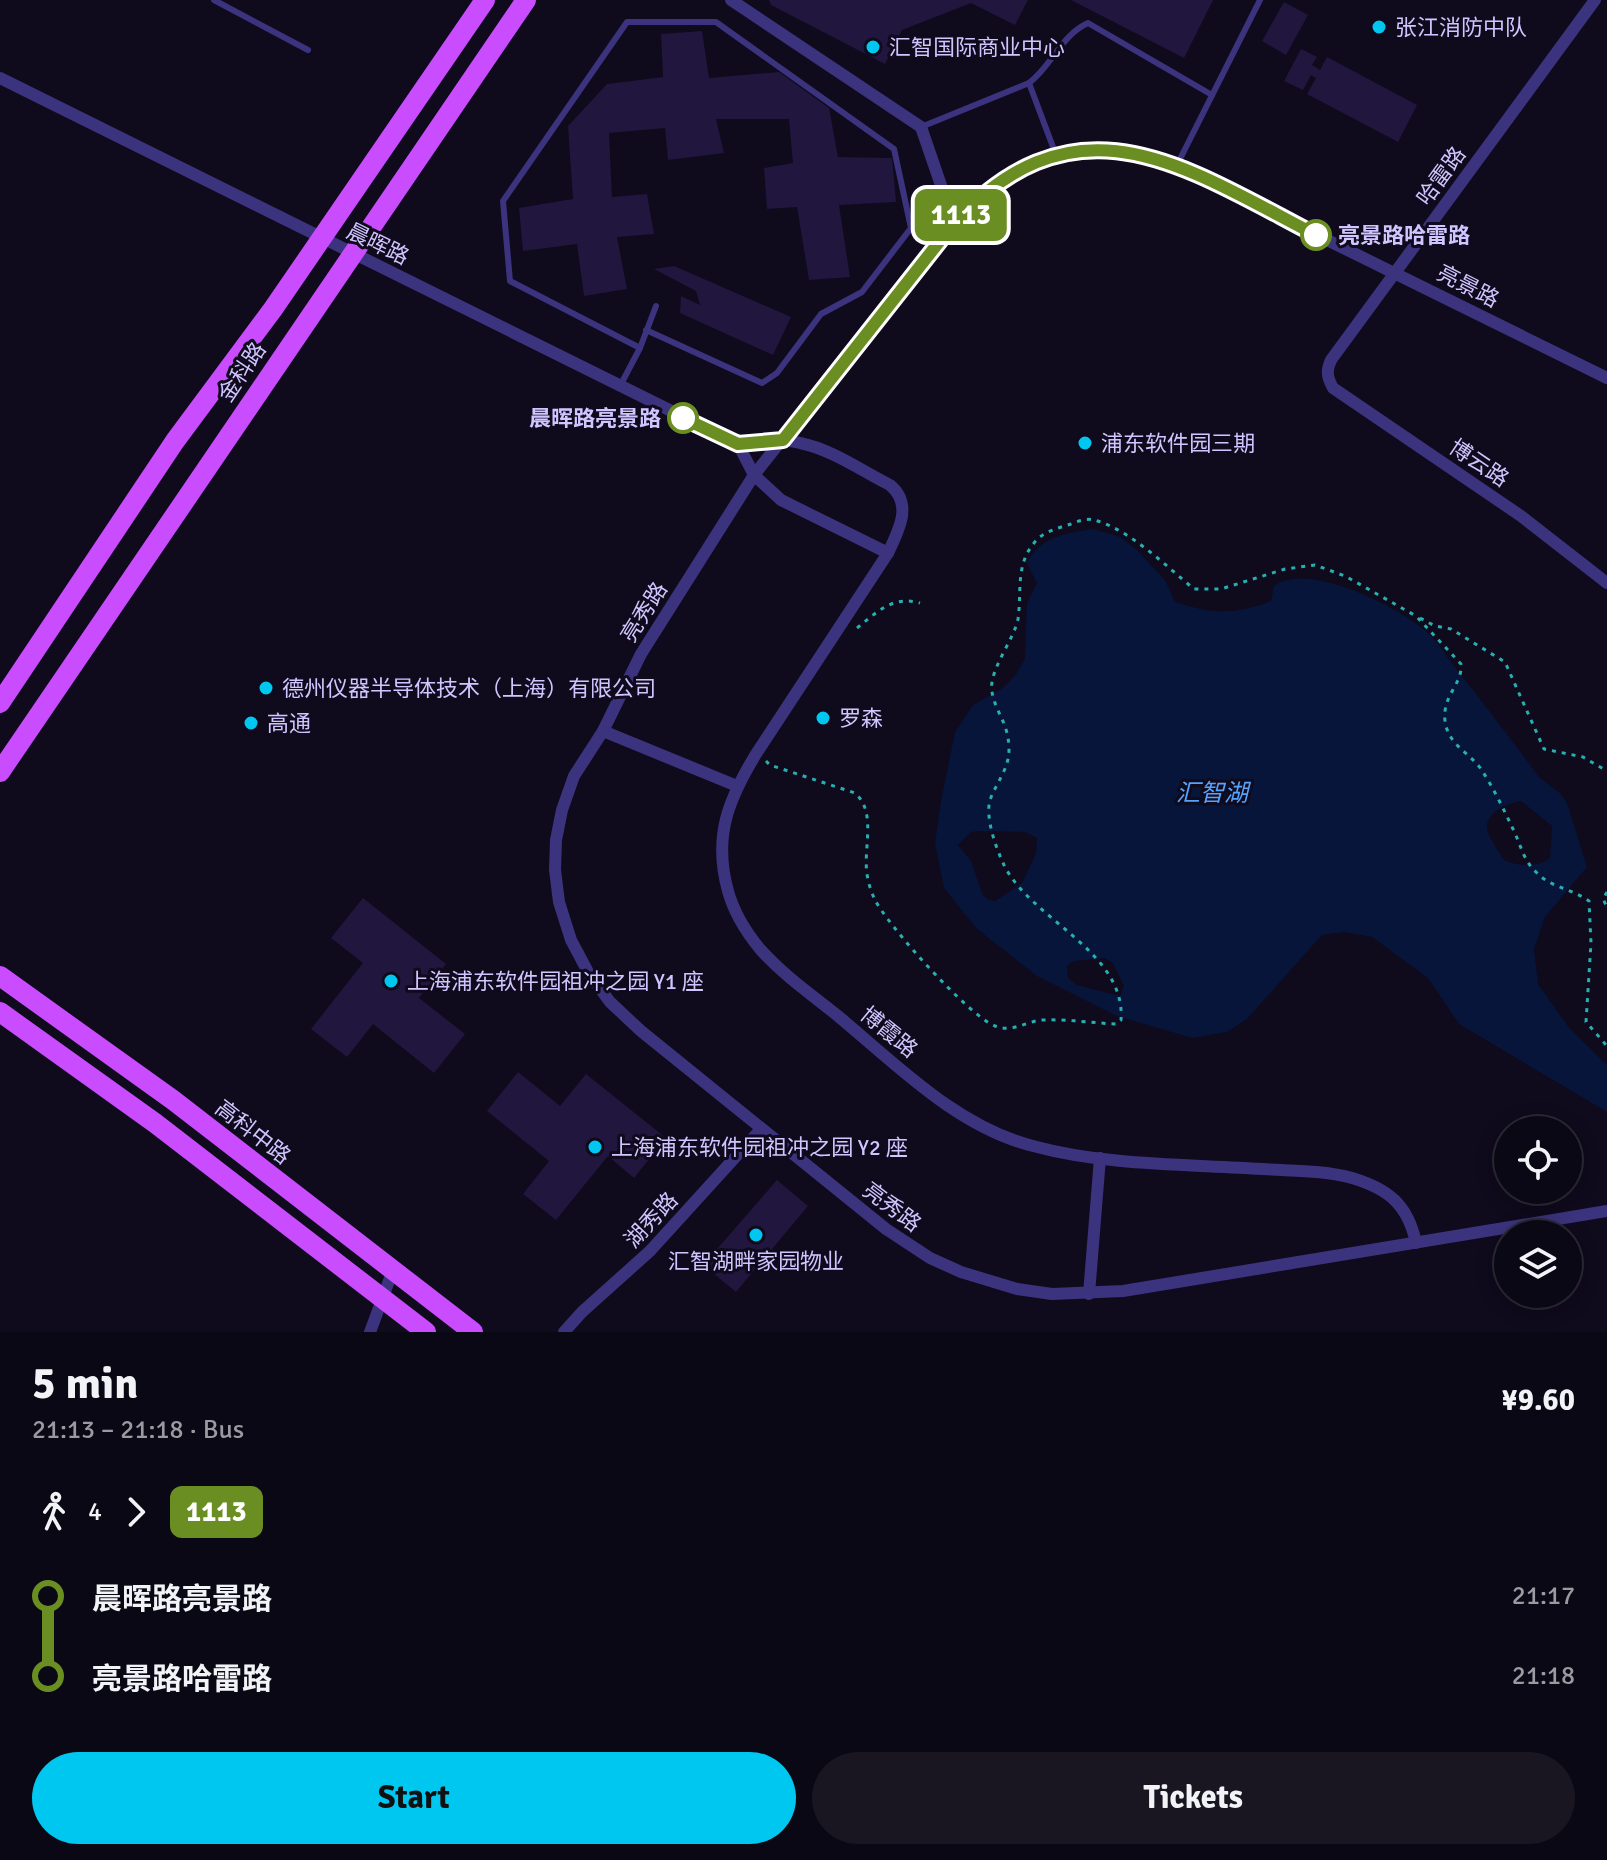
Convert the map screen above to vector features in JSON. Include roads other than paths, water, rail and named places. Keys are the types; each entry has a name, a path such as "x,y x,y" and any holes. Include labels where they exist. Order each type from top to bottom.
{"main road":[{"name":"金科路","path":"0,703 175,441 322,238 485,0"},
{"name":"金科路","path":"0,772 526,0"},
{"name":"高科中路","path":"0,976 173,1100 473,1332"},
{"path":"0,1012 155,1123 426,1332"}],"street":[{"path":"731,0 921,127 954,223"},
{"name":"哈雷路","path":"1328,379 1327,369 1331,360 1595,0"},
{"name":"晨晖路","path":"0,78 738,444"},
{"name":"亮景路","path":"754,475 976,199 1015,172 1056,155 1101,149 1130,152 1194,172 1607,378"},
{"name":"博云路","path":"1328,379 1341,394 1532,524 1607,583"},
{"path":"783,440 814,447 900,493 903,507 901,522 888,553 781,500 754,475 738,444 783,440"},
{"name":"亮秀路","path":"754,475 641,654 603,731 574,776 562,810 556,840 555,870 559,902 571,940 588,972 610,1002 641,1031 886,1229 930,1258 961,1272 1017,1289 1052,1294 1123,1291 1607,1211"},
{"name":"博霞路","path":"888,553 737,786 723,830 723,873 735,913 762,951 882,1052 964,1116 986,1129 1030,1146 1100,1158 1352,1178 1387,1193 1400,1204 1412,1224 1416,1243"},
{"path":"603,731 737,786"},
{"name":"湖秀路","path":"564,1332 650,1251 761,1129"},
{"path":"1089,1294 1100,1158"},
{"path":"370,1332 393,1270"}],"lane":[{"path":"214,0 308,50"},
{"path":"1177,166 1260,0"},
{"path":"640,348 510,281 503,201 627,22 716,22 894,149 911,228 862,292 821,314 777,373 762,383 646,330"},
{"path":"921,127 1029,83 1041,75 1074,30 1088,23 1212,95"},
{"path":"1029,83 1056,155"},
{"path":"620,386 640,348 656,306"}],"water":[{"name":"汇智湖","path":"1094,529 1120,537 1136,549 1165,580 1175,602 1212,611 1246,609 1271,601 1274,586 1289,580 1309,579 1331,583 1378,601 1430,635 1539,777 1561,794 1567,803 1587,867 1545,917 1534,949 1538,984 1570,1029 1607,1065 1607,1112 1459,1024 1428,978 1372,937 1344,932 1322,935 1247,1019 1227,1032 1192,1038 1117,1016 1037,976 976,928 944,888 935,843 955,732 973,705 1003,688 1015,676 1025,658 1027,603 1037,583 1027,563 1032,554 1056,537","holes":["1521,801 1552,826 1550,858 1534,865 1504,860 1488,832 1492,815 1509,804","971,832 1025,832 1037,838 1036,854 1022,883 995,901 983,895 971,861 958,845","1105,958 1113,963 1124,986 1120,996 1077,985 1068,978 1067,966 1074,961"]}],"place":[{"name":"张江消防中队","path":"1379,27"},
{"name":"汇智国际商业中心","path":"873,47"},
{"name":"亮景路哈雷路","path":"1316,235"},
{"name":"晨晖路亮景路","path":"683,418"},
{"name":"浦东软件园三期","path":"1085,443"},
{"name":"德州仪器半导体技术（上海）有限公司","path":"266,688"},
{"name":"罗森","path":"823,718"},
{"name":"高通","path":"251,723"},
{"name":"上海浦东软件园祖冲之园 Y1 座","path":"391,981"},
{"name":"上海浦东软件园祖冲之园 Y2 座","path":"595,1147"},
{"name":"汇智湖畔家园物业","path":"756,1235"}]}
